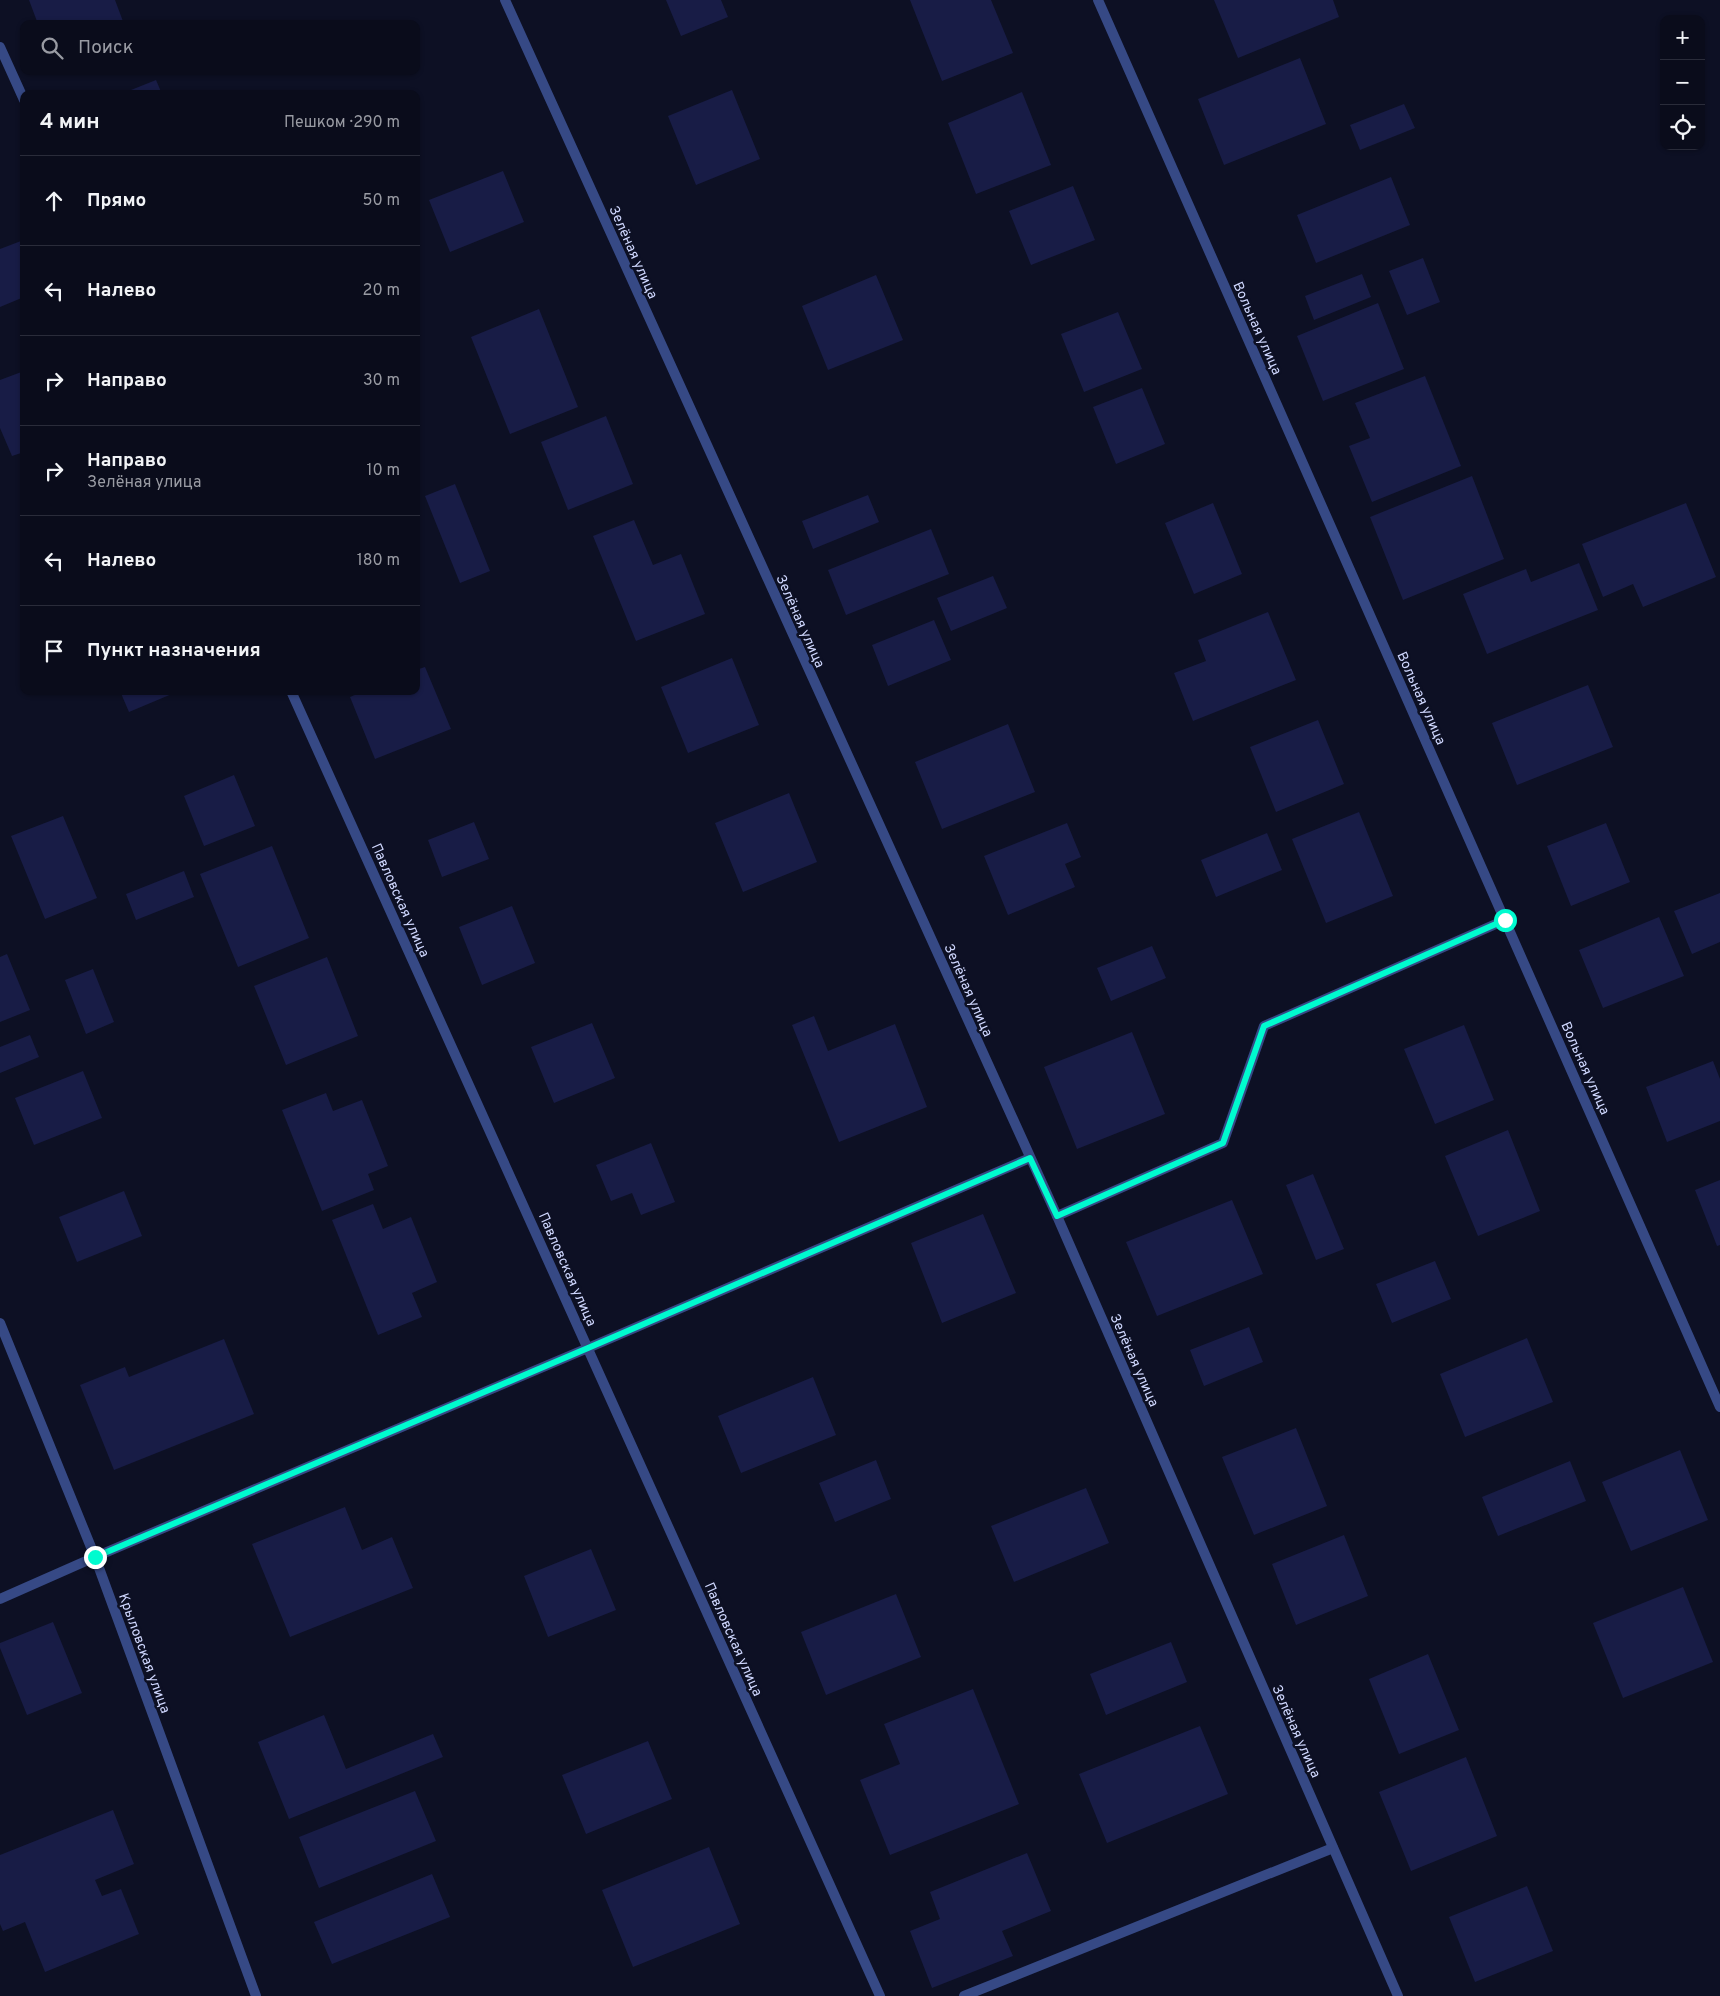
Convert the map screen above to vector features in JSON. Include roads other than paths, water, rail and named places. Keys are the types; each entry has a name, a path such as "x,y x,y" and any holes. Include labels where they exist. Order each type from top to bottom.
{"street":[{"name":"Зелёная улица","path":"505,0 1057,1216 1398,1996"},
{"name":"Вольная улица","path":"1098,0 1720,1407"},
{"path":"0,48 20,91"},
{"name":"Павловская улица","path":"293,695 880,1996"},
{"path":"1057,1216 1223,1143 1264,1026 1505,920"},
{"path":"0,1599 1030,1158"},
{"name":"Крыловская улица","path":"0,1323 95,1557 256,1996"},
{"path":"964,1996 1333,1848"}]}
